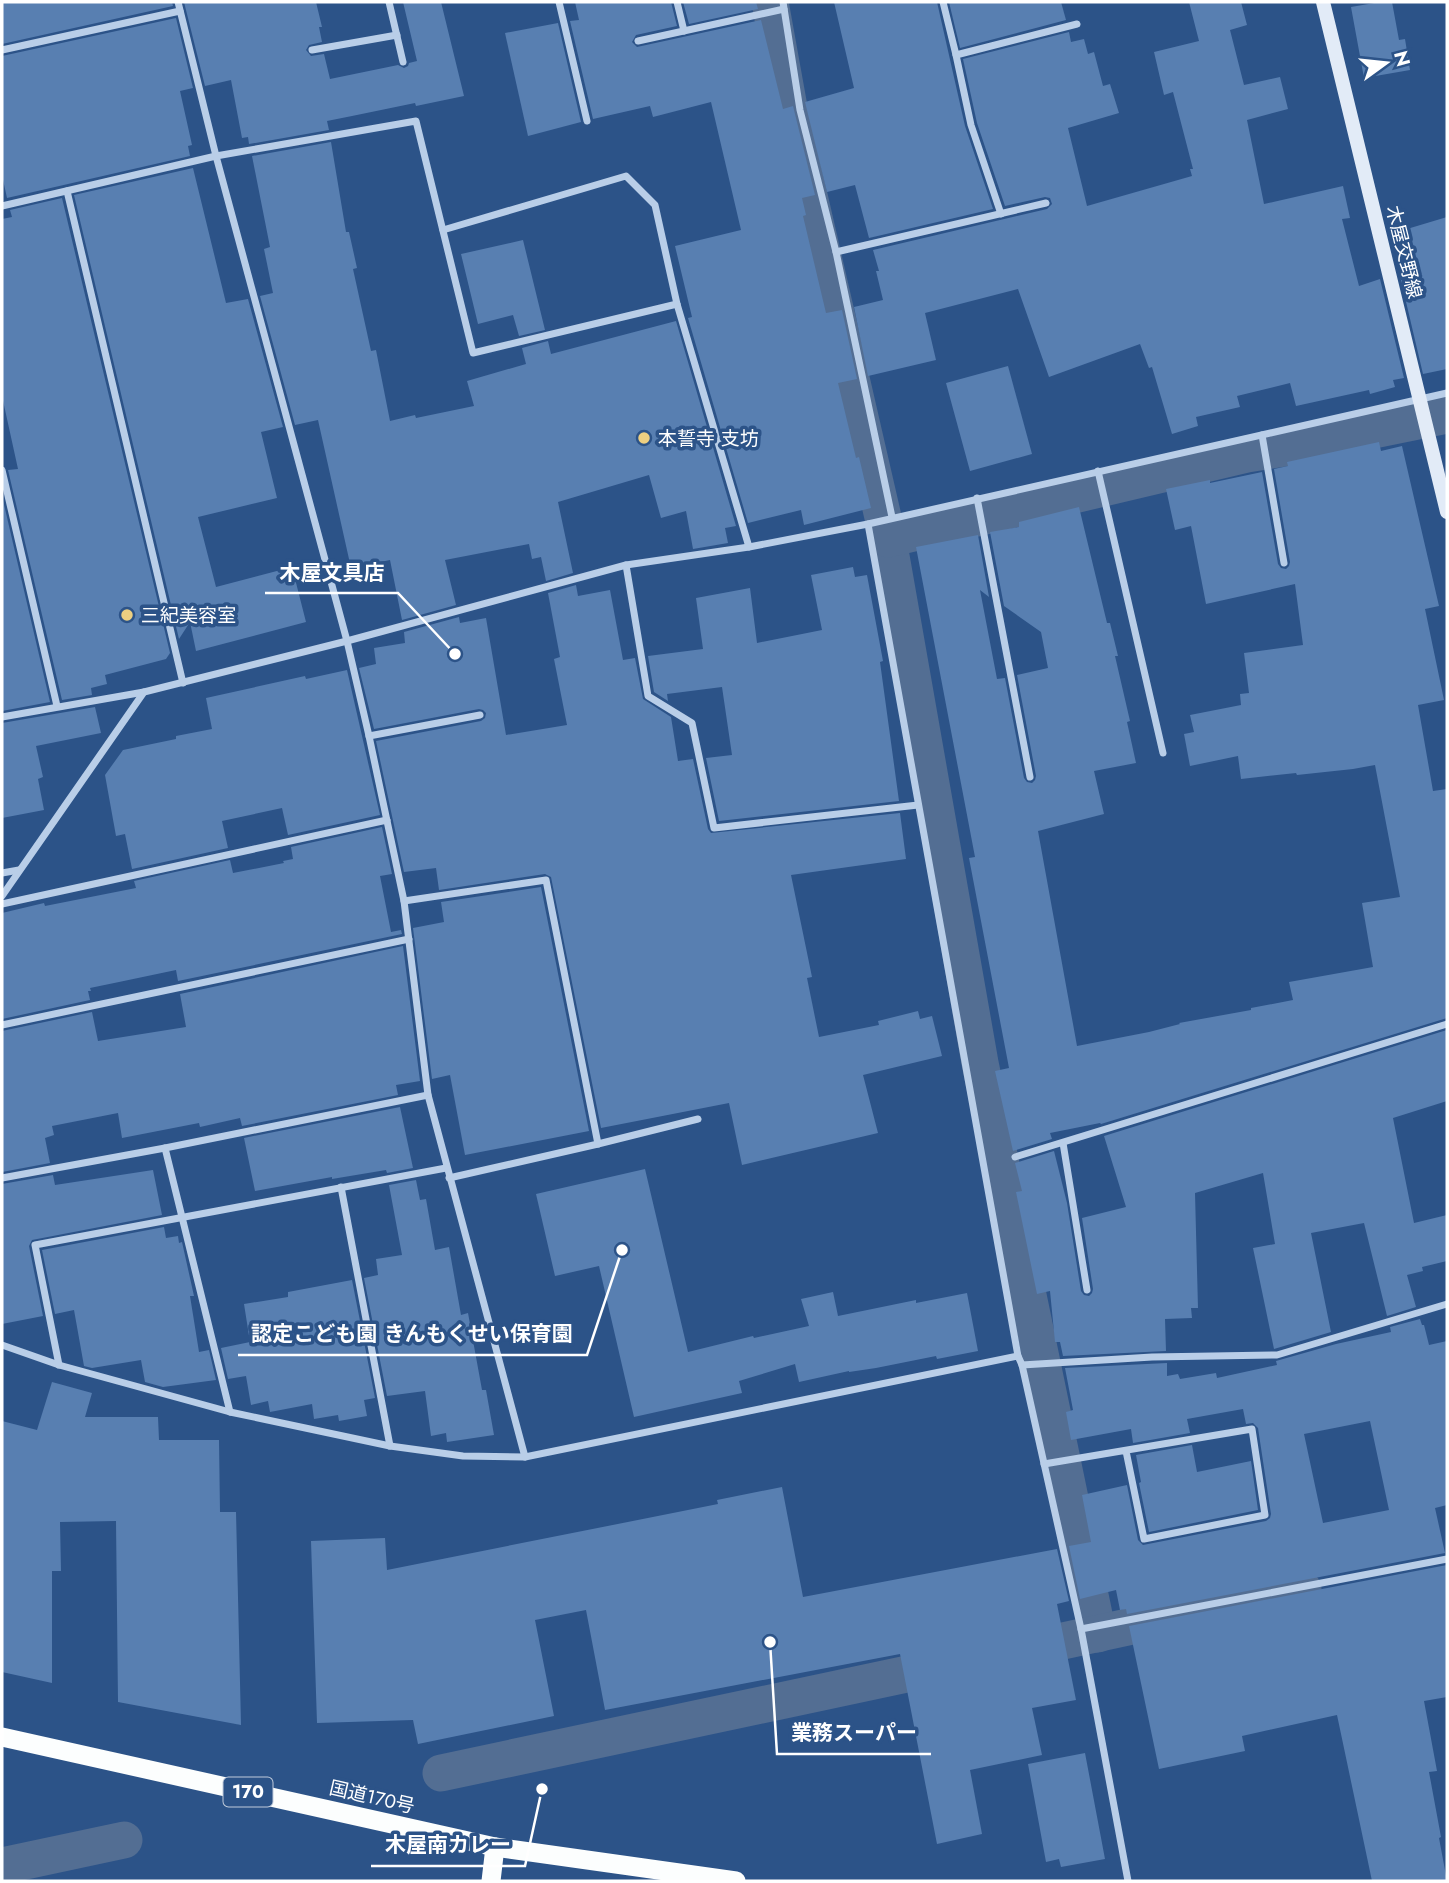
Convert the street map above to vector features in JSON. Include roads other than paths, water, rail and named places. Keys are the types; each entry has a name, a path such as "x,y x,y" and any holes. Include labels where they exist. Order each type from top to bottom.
{"highway":[{"name":"国道170号","path":"2,1737 495,1847 736,1881"},
{"path":"491,1881 495,1847"}],"main road":[{"name":"木屋交野線","path":"1323,2 1447,512"}],"street":[{"path":"178,2 216,156 347,641 404,901 428,1095 525,1457"},
{"path":"389,2 403,62"},
{"path":"559,2 587,121"},
{"path":"677,2 684,31"},
{"path":"943,2 971,125 1001,214"},
{"path":"638,41 764,14 782,7 800,110 836,252 891,518"},
{"path":"2,50 180,11"},
{"path":"956,55 1077,24"},
{"path":"312,50 397,35"},
{"path":"2,206 216,156 416,121 472,353 677,304"},
{"path":"443,230 626,176 655,205 677,304 749,547"},
{"path":"67,191 183,682"},
{"path":"836,252 1046,203"},
{"path":"2,717 144,692 347,641 626,565 749,547 872,523 1262,435 1422,405 1447,393"},
{"path":"1262,435 1283,563"},
{"path":"2,470 57,706"},
{"path":"1098,471 1163,753"},
{"path":"977,498 1030,777"},
{"path":"872,523 918,805 1018,1356 1081,1629 1128,1881"},
{"path":"626,565 648,695 692,723 714,828 918,805"},
{"path":"2,896 144,692"},
{"path":"369,736 480,715"},
{"path":"2,904 387,820"},
{"path":"2,873 19,870"},
{"path":"404,901 546,880 598,1144"},
{"path":"2,1025 409,939"},
{"path":"1015,1157 1447,1024"},
{"path":"2,1178 428,1095"},
{"path":"449,1178 698,1119"},
{"path":"1063,1143 1087,1290"},
{"path":"165,1148 230,1412"},
{"path":"59,1365 35,1245 446,1168"},
{"path":"341,1187 390,1446"},
{"path":"1022,1365 1152,1357 1277,1355 1447,1304"},
{"path":"2,1345 59,1365 230,1412 390,1446 463,1456 525,1457 1018,1356"},
{"path":"1044,1464 1252,1429 1265,1515 1144,1539 1126,1451"},
{"path":"1081,1629 1447,1559"}],"waterway":[{"path":"770,2 790,113 888,539 980,1063 1098,1634"},
{"path":"888,539 1247,454 1447,415"},
{"path":"1017,1651 1303,1589"},
{"path":"441,1773 954,1664"},
{"path":"2,1866 124,1840"}],"place":[{"name":"本誓寺 支坊","path":"644,438"},
{"name":"三紀美容室","path":"127,615"},
{"name":"木屋文具店","path":"455,654"},
{"name":"認定こども園 きんもくせい保育園","path":"622,1250"},
{"name":"業務スーパー","path":"770,1642"},
{"name":"木屋南カレー","path":"542,1789"}]}
